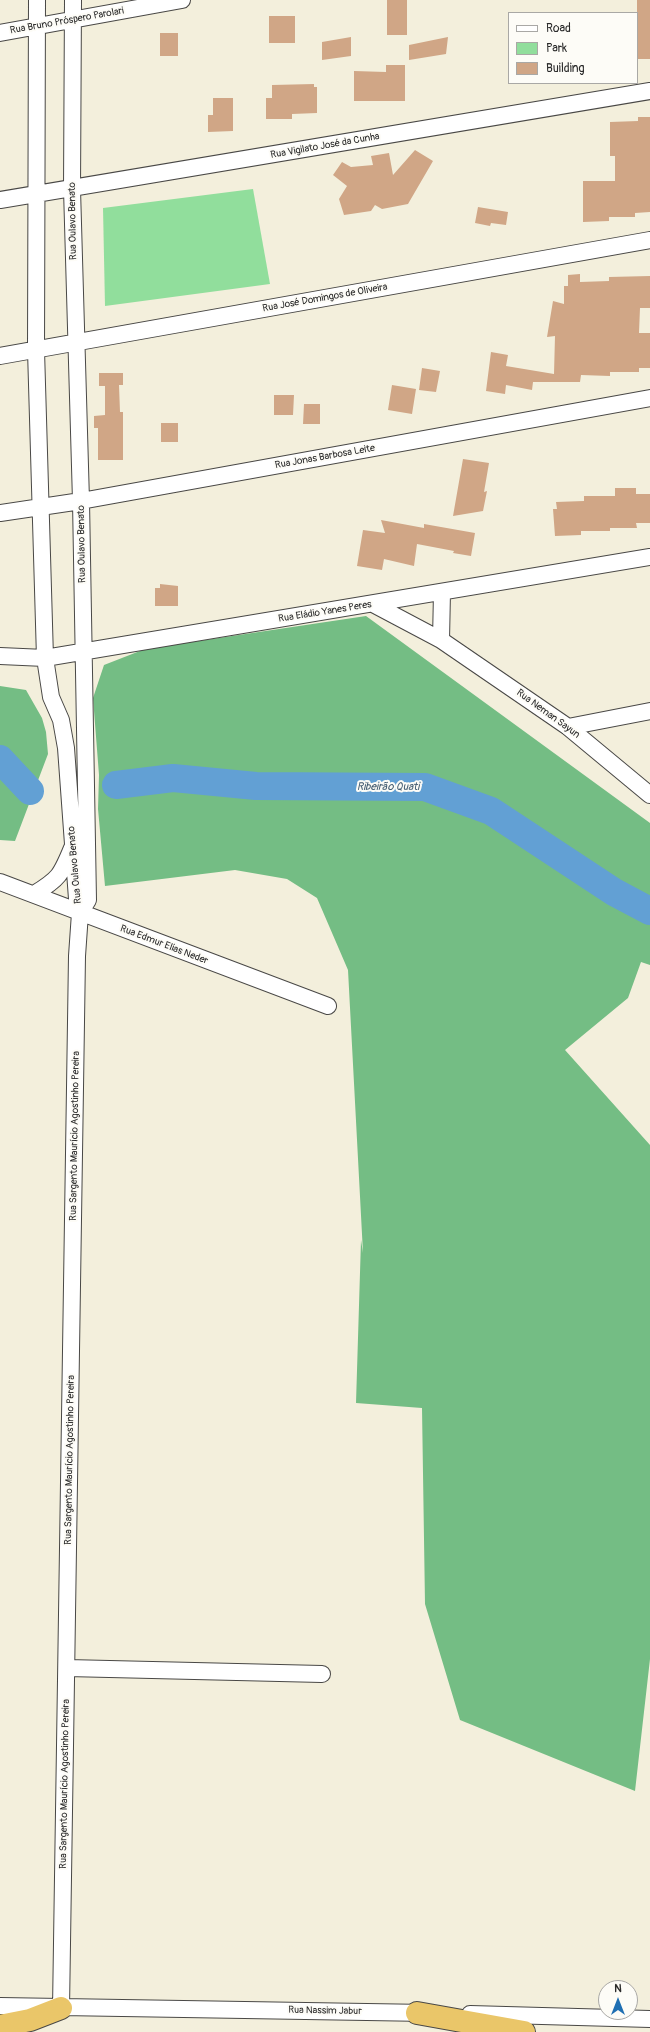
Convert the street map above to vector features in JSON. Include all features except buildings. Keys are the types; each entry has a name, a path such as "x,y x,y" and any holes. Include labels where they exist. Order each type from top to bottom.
{"highway":[{"path":"0,2026 30,2020 61,2008"},
{"path":"417,2013 524,2032"},
{"path":"0,2032 41,2032"}],"street":[{"name":"Rua Oulavo Benato","path":"37,0 36,350 45,658 51,697 61,720 66,748 77,899 80,913"},
{"name":"Rua Oulavo Benato","path":"73,0 72,189 81,501 88,900 80,913"},
{"name":"Rua Bruno Próspero Parolari","path":"0,32 36,27 182,0"},
{"name":"Rua Vigilato José da Cunha","path":"0,200 650,91"},
{"name":"Rua José Domingos de Oliveira","path":"0,356 650,240"},
{"name":"Rua Jonas Barbosa Leite","path":"0,512 81,501 650,398"},
{"name":"Rua Eládio Yanes Peres","path":"0,656 45,658 650,557"},
{"path":"441,640 442,592"},
{"name":"Rua Neman Sayun","path":"373,604 441,640 568,727 650,795"},
{"path":"568,727 650,711"},
{"path":"34,894 55,881 65,866 73,845"},
{"name":"Rua Edmur Elias Neder","path":"0,882 328,1006"},
{"name":"Rua Sargento Maurício Agostinho Pereira","path":"61,2008 77,956 80,913"},
{"path":"67,1668 322,1674"},
{"name":"Rua Nassim Jabur","path":"0,2006 417,2013 650,2019"}],"green space":[{"path":"253,189 270,284 105,306 103,208"},
{"path":"366,616 650,823 650,965 641,962 628,998 565,1050 650,1145 650,1659 635,1791 460,1720 425,1604 422,1408 356,1403 361,1240 363,1253 348,970 317,898 287,879 235,870 105,886 98,809 99,775 93,698 104,665 145,649"},
{"path":"0,686 26,690 42,718 46,732 48,754 15,841 0,840"}],"waterway":[{"name":"Ribeirão Quati","path":"0,759 30,791"},
{"name":"Ribeirão Quati","path":"116,785 173,778 256,786 425,787 491,811 614,892 650,911"}]}
